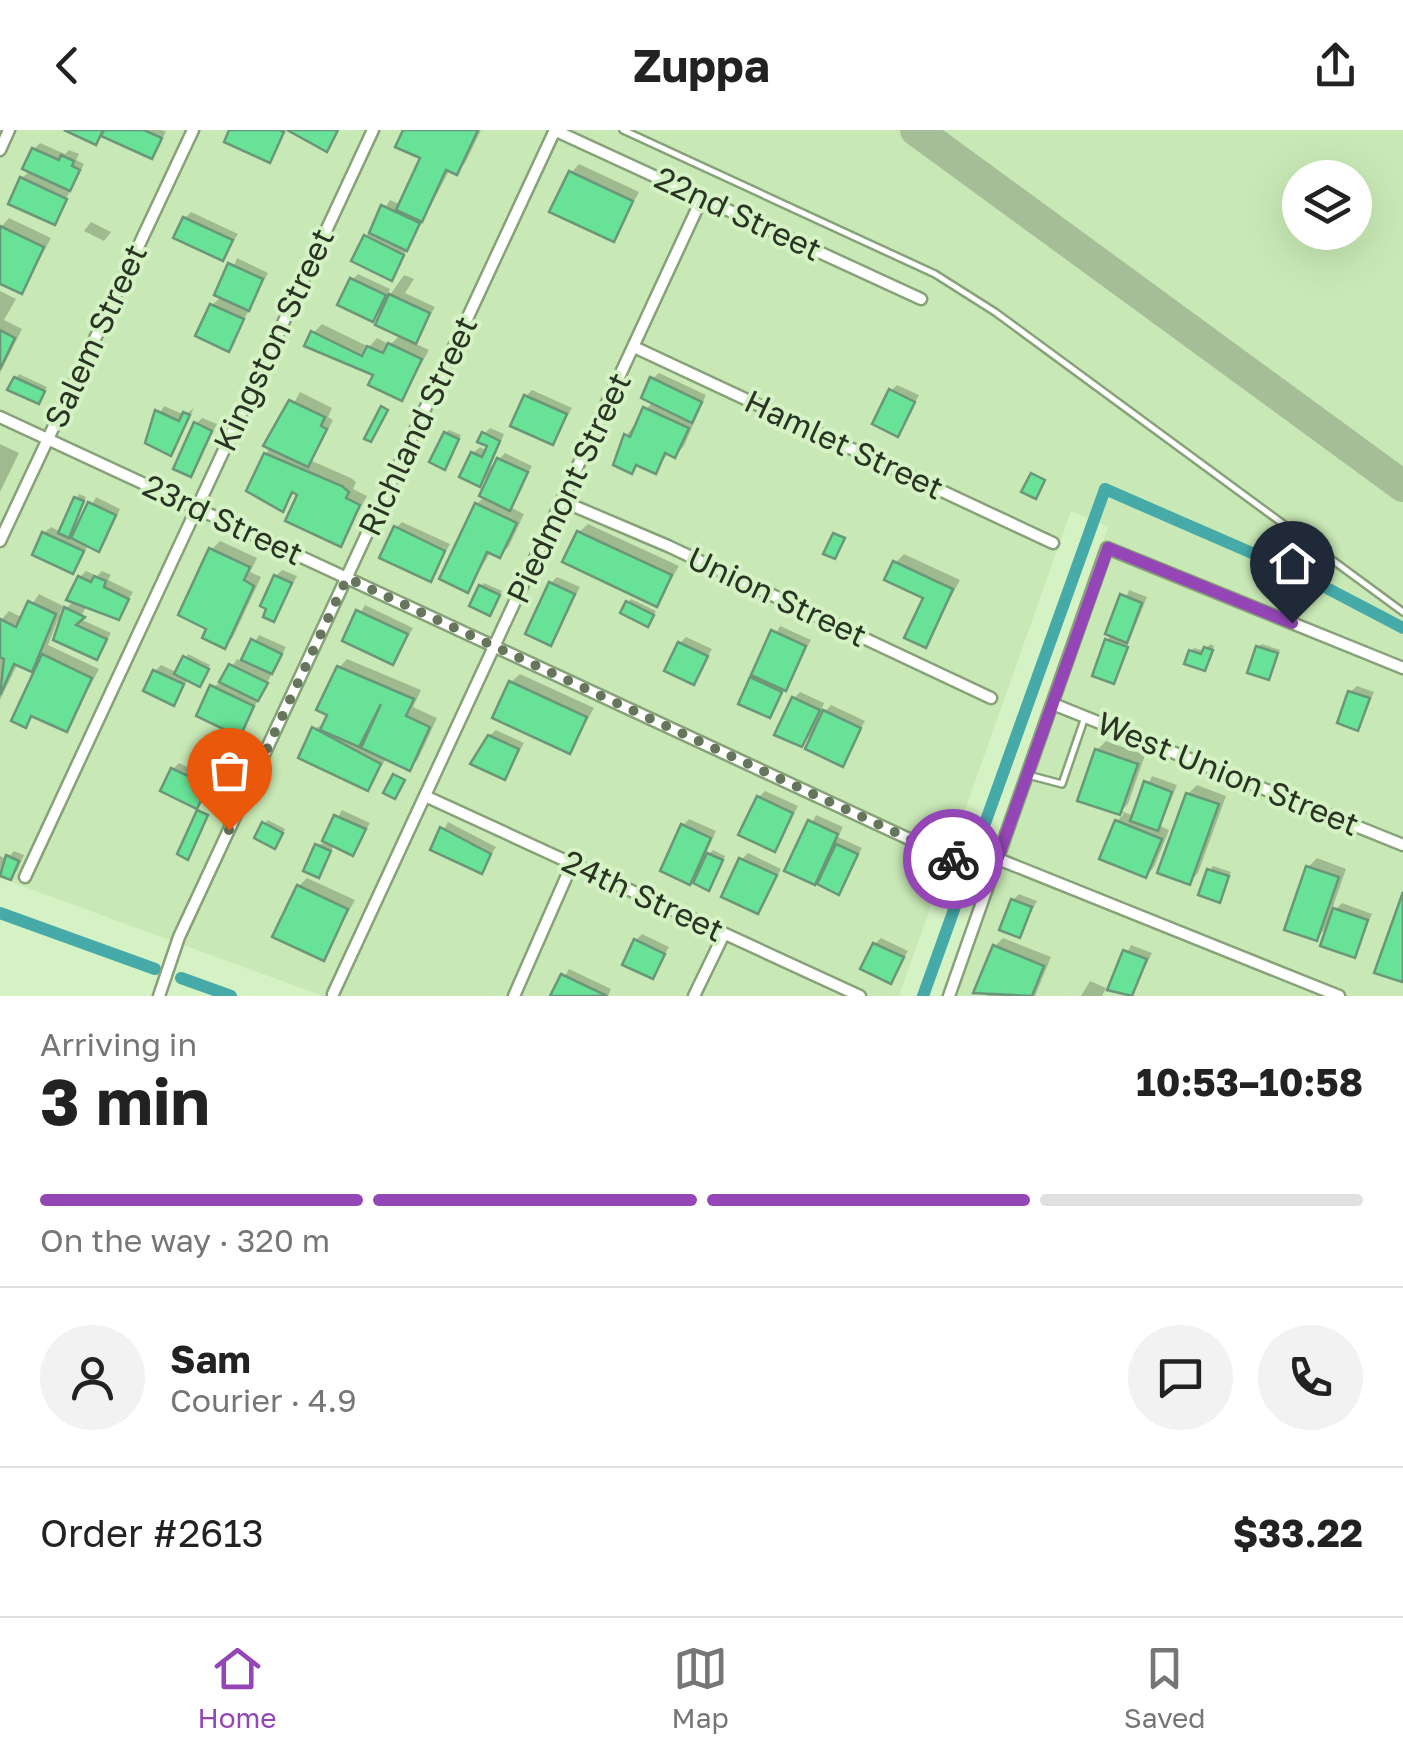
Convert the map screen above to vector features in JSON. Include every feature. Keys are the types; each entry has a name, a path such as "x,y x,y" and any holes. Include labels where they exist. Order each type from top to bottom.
{"street":[{"path":"0,150 9,130"},
{"name":"Salem Street","path":"0,542 192,130"},
{"name":"Kingston Street","path":"24,877 373,130"},
{"name":"22nd Street","path":"555,130 921,299"},
{"name":"Richland Street","path":"159,996 179,937 555,130"},
{"name":"Piedmont Street","path":"333,994 702,198"},
{"name":"Hamlet Street","path":"634,347 1053,542"},
{"name":"23rd Street","path":"0,416 986,874"},
{"name":"Union Street","path":"562,501 668,546 991,698"},
{"path":"949,996 986,874 998,859 1108,548 1403,668"},
{"name":"West Union Street","path":"1053,704 1403,845"},
{"name":"24th Street","path":"425,796 860,996"},
{"path":"998,859 1339,996"},
{"path":"514,996 572,864"},
{"path":"694,996 724,934"}],"lane":[{"path":"624,130 934,274 1012,324 1403,612"},
{"path":"1028,775 1062,784 1086,717"}],"shaded area":[{"path":"0,130 1403,130 1403,996 941,996 1108,527 1071,511 899,996 323,996 0,878"}],"building":[{"path":"64,130 103,130 96,145"},
{"path":"104,130 144,130 162,138 152,159 101,136"},
{"path":"229,130 284,132 270,163 224,142"},
{"path":"287,130 338,130 327,152"},
{"path":"403,130 478,130 457,175 446,170 422,222 396,210 420,158 395,147"},
{"path":"32,148 59,160 61,155 74,161 72,166 80,170 70,191 22,169"},
{"path":"569,171 633,201 614,242 549,212"},
{"path":"20,177 67,199 55,225 8,204"},
{"path":"381,205 420,223 407,251 369,233"},
{"path":"183,217 233,240 223,261 173,238"},
{"path":"0,226 44,247 22,294 0,284"},
{"path":"364,235 404,255 392,281 351,261"},
{"path":"228,263 263,279 249,311 214,295"},
{"path":"350,278 386,295 373,322 337,305"},
{"path":"389,294 430,313 416,344 375,325"},
{"path":"210,304 244,319 229,352 195,336"},
{"path":"0,330 15,338 0,369"},
{"path":"311,331 362,356 367,346 383,353 388,343 422,359 402,401 368,385 373,375 304,346"},
{"path":"14,377 45,391 39,404 7,390"},
{"path":"650,377 702,402 692,423 641,398"},
{"path":"889,389 915,402 898,437 872,424"},
{"path":"524,395 567,414 553,445 510,426"},
{"path":"289,400 325,417 321,426 327,429 308,467 263,446"},
{"path":"381,406 388,410 371,442 364,439"},
{"path":"643,407 689,428 675,458 665,453 656,474 636,465 632,474 613,465 624,434 630,437"},
{"path":"155,410 179,421 183,412 190,415 171,456 145,443"},
{"path":"194,422 212,431 191,477 173,469"},
{"path":"444,432 459,439 445,470 429,462"},
{"path":"482,432 500,441 480,487 459,477 471,452 482,457 487,446 477,442"},
{"path":"264,453 342,486 349,492 346,498 360,505 341,547 285,521 297,495 292,492 283,512 246,491"},
{"path":"497,458 528,472 510,511 479,496"},
{"path":"1031,473 1045,480 1036,499 1021,492"},
{"path":"74,497 84,501 69,538 58,533"},
{"path":"88,502 116,515 99,552 71,538"},
{"path":"475,503 517,523 500,558 487,552 468,593 439,579"},
{"path":"394,526 445,551 431,582 379,558"},
{"path":"577,531 672,575 657,607 562,562"},
{"path":"42,532 84,551 73,574 32,555"},
{"path":"833,533 845,538 835,559 823,554"},
{"path":"209,548 250,567 244,580 254,586 225,649 202,638 206,629 178,615"},
{"path":"893,561 953,589 926,648 904,638 923,598 884,580"},
{"path":"274,575 292,583 274,622 263,617 266,609 260,606"},
{"path":"78,576 91,582 94,576 106,581 104,587 129,599 119,620 66,600"},
{"path":"549,582 575,594 551,646 525,634"},
{"path":"479,585 500,595 490,616 469,606"},
{"path":"1120,594 1142,603 1127,643 1105,634"},
{"path":"28,601 56,614 32,672 14,664 0,695 4,659 0,657 0,619 16,627"},
{"path":"626,601 654,615 648,627 620,613"},
{"path":"64,607 85,617 76,625 107,639 97,660 53,640"},
{"path":"356,610 408,634 393,665 342,641"},
{"path":"771,630 806,646 786,691 751,675"},
{"path":"251,639 282,654 272,674 241,660"},
{"path":"1105,639 1128,647 1114,684 1092,676"},
{"path":"678,642 708,656 694,685 664,671"},
{"path":"1256,646 1278,653 1269,680 1247,673"},
{"path":"1204,647 1213,650 1205,671 1184,664 1189,650 1201,654"},
{"path":"42,654 92,678 67,732 31,716 26,728 11,721"},
{"path":"183,656 209,669 200,687 174,674"},
{"path":"229,664 268,683 258,701 219,682"},
{"path":"337,666 414,699 406,716 430,727 410,771 361,748 381,704 359,747 320,730 327,715 316,710"},
{"path":"153,670 184,684 174,706 143,691"},
{"path":"750,677 782,692 770,718 738,704"},
{"path":"509,681 587,717 570,754 492,718"},
{"path":"210,685 254,706 240,737 196,716"},
{"path":"1348,691 1370,698 1358,731 1337,723"},
{"path":"792,697 820,710 802,747 774,735"},
{"path":"823,710 861,728 843,767 805,749"},
{"path":"312,727 381,764 368,791 298,758"},
{"path":"488,735 519,749 505,780 470,764"},
{"path":"1095,749 1138,764 1120,815 1077,801"},
{"path":"171,768 208,785 197,809 160,791"},
{"path":"393,774 405,780 395,799 383,793"},
{"path":"1144,781 1172,792 1158,831 1130,821"},
{"path":"1186,793 1219,804 1190,885 1157,873"},
{"path":"757,796 793,813 775,852 738,835"},
{"path":"197,810 208,815 188,860 177,854"},
{"path":"334,815 366,829 353,856 322,841"},
{"path":"808,820 838,834 815,885 784,871"},
{"path":"1115,820 1162,839 1146,878 1099,859"},
{"path":"262,822 283,833 275,849 254,838"},
{"path":"681,824 711,838 690,885 660,871"},
{"path":"440,827 491,854 482,874 430,850"},
{"path":"315,844 331,851 319,878 303,871"},
{"path":"836,844 858,854 839,895 817,884"},
{"path":"707,853 723,860 709,891 693,883"},
{"path":"6,855 19,861 11,880 0,876"},
{"path":"739,858 777,875 758,914 721,897"},
{"path":"1306,866 1339,877 1317,941 1284,930"},
{"path":"1207,869 1229,876 1220,903 1198,895"},
{"path":"297,885 348,909 324,961 272,937"},
{"path":"1403,892 1403,978 1402,982 1374,973"},
{"path":"1011,899 1032,907 1020,938 999,930"},
{"path":"1333,908 1368,920 1355,958 1320,946"},
{"path":"634,939 665,954 653,979 622,965"},
{"path":"873,943 904,957 891,984 860,969"},
{"path":"993,945 1044,966 1032,996 973,993"},
{"path":"1123,950 1147,959 1132,996 1107,990"},
{"path":"561,974 607,996 550,996"}],"waterway":[{"path":"923,996 1105,489 1300,574 1403,628"},
{"path":"0,913 155,969"},
{"path":"181,978 231,996"}],"taxiway":[{"path":"916,130 1403,486"}],"way so far":[{"path":"229,830 347,578 953,859"}],"route":[{"path":"953,859 991,877 1108,548 1292,623"}]}
